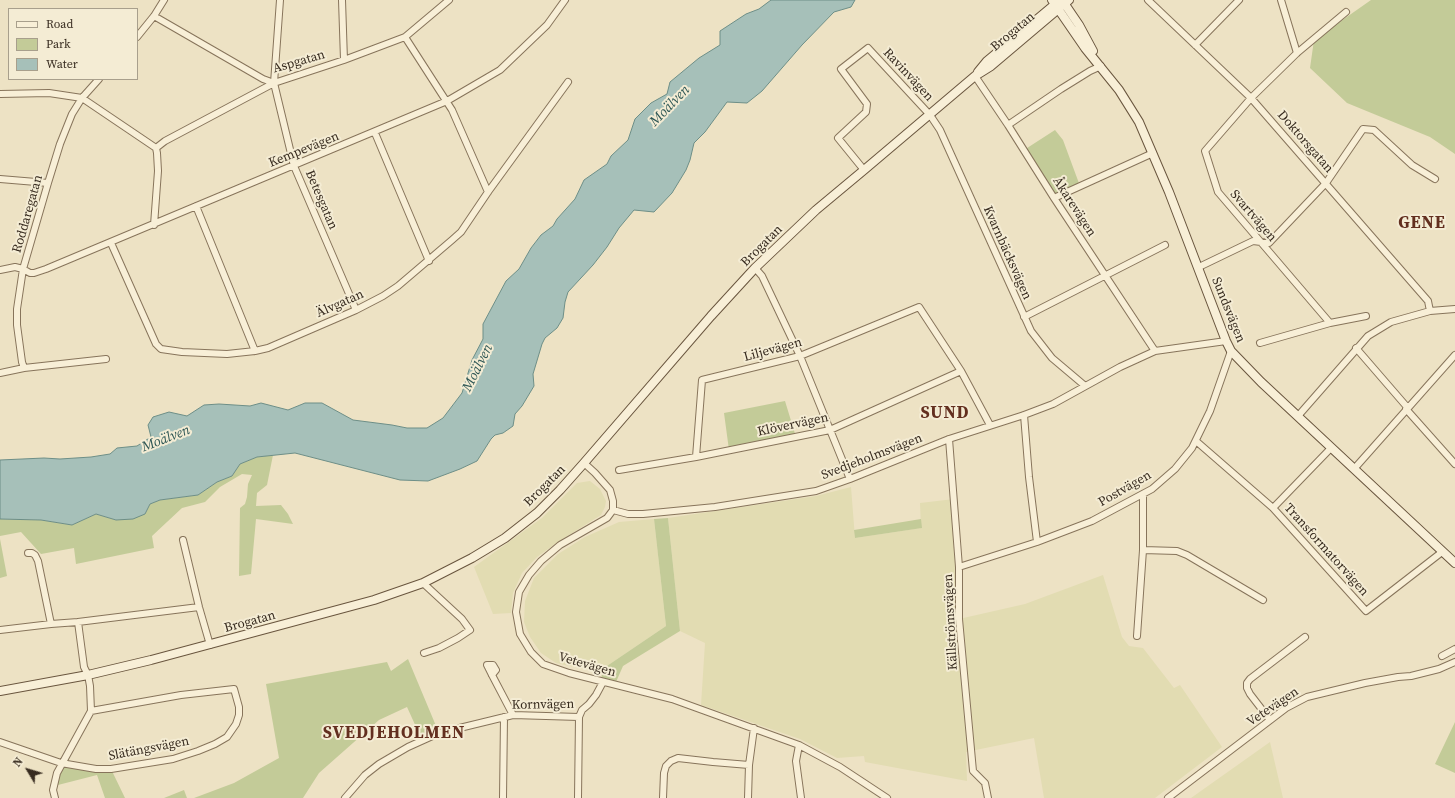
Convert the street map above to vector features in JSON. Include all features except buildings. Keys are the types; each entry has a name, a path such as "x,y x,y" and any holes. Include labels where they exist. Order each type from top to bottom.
{"main road":[{"name":"Sundsvägen","path":"1060,2 1078,25 1101,66 1132,109 1153,153 1199,267 1226,341 1232,351 1245,366 1331,448 1442,552 1454,559"},
{"name":"Brogatan","path":"0,691 88,675 151,660 374,600 423,583 472,558 505,538 537,513 584,464 711,316 755,268 816,210 975,76 991,66 1060,2"}],"street":[{"path":"138,36 154,16 164,0"},
{"name":"Betesgatan","path":"280,0 274,83 294,166 356,310"},
{"path":"342,0 344,60"},
{"name":"Aspgatan","path":"154,16 263,79 274,83 344,60 405,37 449,0"},
{"name":"Kempevägen","path":"0,270 10,267 23,269 30,273 34,273 111,243 196,206 375,133 447,101 500,70 546,25 565,0"},
{"name":"Doktorsgatan","path":"1148,0 1251,98 1428,301 1430,311"},
{"path":"1195,45 1239,0"},
{"path":"1281,0 1297,53"},
{"path":"1251,98 1297,53 1346,12"},
{"path":"405,37 447,101 488,192"},
{"name":"Ravinvägen","path":"864,170 838,138 866,112 867,104 841,69 868,48 930,115"},
{"path":"1008,125 1061,89 1101,66"},
{"name":"Åkarevägen","path":"975,76 1155,351"},
{"name":"Roddaregatan","path":"24,368 22,362 17,309 23,269 60,144 72,114 82,98 98,80"},
{"name":"Älvgatan","path":"111,243 156,344 161,349 183,352 227,354 268,348 356,310 391,291 461,232 488,192 568,82"},
{"path":"156,148 165,141 274,83"},
{"path":"0,94 49,93 82,98 156,148 158,171 154,225"},
{"name":"Svartvägen","path":"1251,98 1205,150 1218,192 1330,323"},
{"name":"Kvarnbäcksvägen","path":"930,115 940,130 1030,331 1048,354 1084,385"},
{"path":"1199,267 1253,241 1269,243 1326,183 1362,129 1374,130 1412,165 1435,179"},
{"path":"375,133 429,260"},
{"path":"1054,198 1153,153"},
{"path":"0,179 48,183"},
{"path":"196,206 255,351"},
{"path":"1024,316 1165,245"},
{"path":"755,268 762,276 800,356 850,479"},
{"name":"Liljevägen","path":"696,457 702,380 800,356 919,307 961,371"},
{"path":"1298,416 1368,336 1391,322 1430,311 1455,309"},
{"path":"1260,343 1330,323 1366,316"},
{"name":"Svedjeholmsvägen","path":"613,510 628,514 643,514 715,507 816,491 850,479 949,439 1053,404 1084,385 1155,351 1226,341"},
{"path":"1356,348 1455,464"},
{"name":"Postvägen","path":"959,567 1037,542 1092,521 1152,489 1175,469 1192,448 1210,411 1232,351"},
{"path":"1354,468 1455,355"},
{"path":"0,374 24,368 106,359"},
{"path":"961,371 990,425"},
{"name":"Klövervägen","path":"620,470 696,457 830,430 961,371"},
{"path":"1024,415 1028,477 1037,542"},
{"name":"Källströmsvägen","path":"949,439 959,567 959,619 973,771 985,783 988,798"},
{"name":"Transformatorvägen","path":"1196,441 1273,508 1366,611 1442,552"},
{"path":"1273,508 1331,448"},
{"path":"584,464 595,473 610,490 614,501 613,510"},
{"path":"1138,636 1143,550 1143,494"},
{"name":"Vetevägen","path":"613,510 607,518 560,545 541,561 529,575 519,592 516,612 520,634 531,652 543,664 569,673 672,699 799,745 840,767 886,798"},
{"path":"183,540 210,645"},
{"path":"1143,550 1177,551 1187,555 1263,600"},
{"path":"28,553 35,555 38,561 51,624"},
{"path":"423,583 462,618 470,630 438,648 424,653"},
{"path":"0,630 199,607"},
{"path":"55,798 53,790 57,773 91,711 90,686 88,675 84,667 78,622"},
{"path":"1270,720 1250,694 1247,688 1247,683 1250,679 1305,637"},
{"path":"1442,656 1455,649"},
{"name":"Vetevägen","path":"1168,798 1286,708 1306,697 1372,682 1411,676 1439,669 1455,662"},
{"path":"492,675 513,715"},
{"name":"Kornvägen","path":"345,798 365,776 379,764 408,747 439,732 513,715 579,717 582,710 590,704 603,682"},
{"name":"Slätängsvägen","path":"0,742 62,763 96,769 112,769 173,758 198,751 227,736 236,724 239,715 239,707 234,689 181,695 91,711"},
{"path":"503,798 504,717"},
{"path":"578,798 579,717"},
{"path":"748,798 749,765 754,728"},
{"path":"799,745 796,762 801,798"},
{"path":"664,798 664,773 666,766 671,761 678,758 749,765"}],"shaded area":[{"path":"590,481 600,489 606,501 601,515 537,557 522,573 513,593 511,613 493,614 474,567 542,518 577,483"},
{"path":"851,487 855,538 921,528 920,503 954,499 959,619 1025,604 1103,575 1122,637 1129,646 1143,648 1174,688 1180,685 1222,747 1155,798 1044,798 1034,738 966,752 967,781 865,762 864,756 837,758 800,739 701,705 705,643 680,631 668,518 816,496"},
{"path":"654,519 666,626 601,670 556,663 541,653 530,637 524,622 525,601 534,578 558,554 585,537 619,522"},
{"path":"1270,742 1283,798 1191,798"}],"green space":[{"path":"1371,0 1455,0 1455,154 1430,137 1347,103 1310,68 1314,40"},
{"path":"1055,130 1063,140 1080,186 1054,198 1024,150"},
{"path":"785,401 796,437 729,450 724,413"},
{"path":"273,455 267,485 257,493 256,506 281,505 293,524 256,519 251,574 239,576 240,508 245,504 248,484 252,475 242,474 220,487 205,502 182,508 152,536 154,548 76,564 74,548 41,554 21,532 0,536 0,519 41,520 72,525 96,514 116,520 145,514 150,504 160,500 198,495 217,482 232,476 240,464 257,457"},
{"path":"668,518 680,631 623,666 616,682 602,679 601,670 666,626 654,519"},
{"path":"921,519 922,528 855,538 854,530"},
{"path":"0,539 7,576 0,578"},
{"path":"408,659 439,733 422,740 407,707 379,720 319,773 303,798 194,798 234,783 279,758 266,684 387,662 391,671"},
{"path":"1455,722 1455,773 1435,764"},
{"path":"61,763 111,769 125,798 105,798 97,775 54,786"},
{"path":"184,790 187,798 164,798"}],"water":[{"name":"Moälven","path":"771,0 855,0 851,7 834,12 802,45 762,91 747,103 727,102 705,132 694,143 686,170 672,193 654,212 634,210 619,228 593,265 568,292 563,318 557,328 545,338 542,344 533,374 534,386 522,406 515,414 513,426 503,433 495,435 477,461 428,481 400,480 295,453 257,457 240,464 232,476 217,482 198,495 160,500 150,504 145,514 133,519 116,520 96,514 72,525 41,520 0,519 0,460 44,458 60,459 110,454 117,448 137,446 151,437 148,425 153,417 169,412 187,416 204,405 219,404 250,406 261,403 288,410 305,403 322,403 353,420 407,428 427,428 443,418 462,393 472,360 483,339 483,324 506,281 519,269 531,248 541,235 553,226 557,219 575,199 584,180 607,164 611,156 628,140 635,119 651,103 667,94 670,82 699,58 720,45 720,31 746,14 759,9"}],"district":[{"name":"GENE","path":"1422,224"},
{"name":"SUND","path":"945,414"},
{"name":"SVEDJEHOLMEN","path":"394,734"}]}
